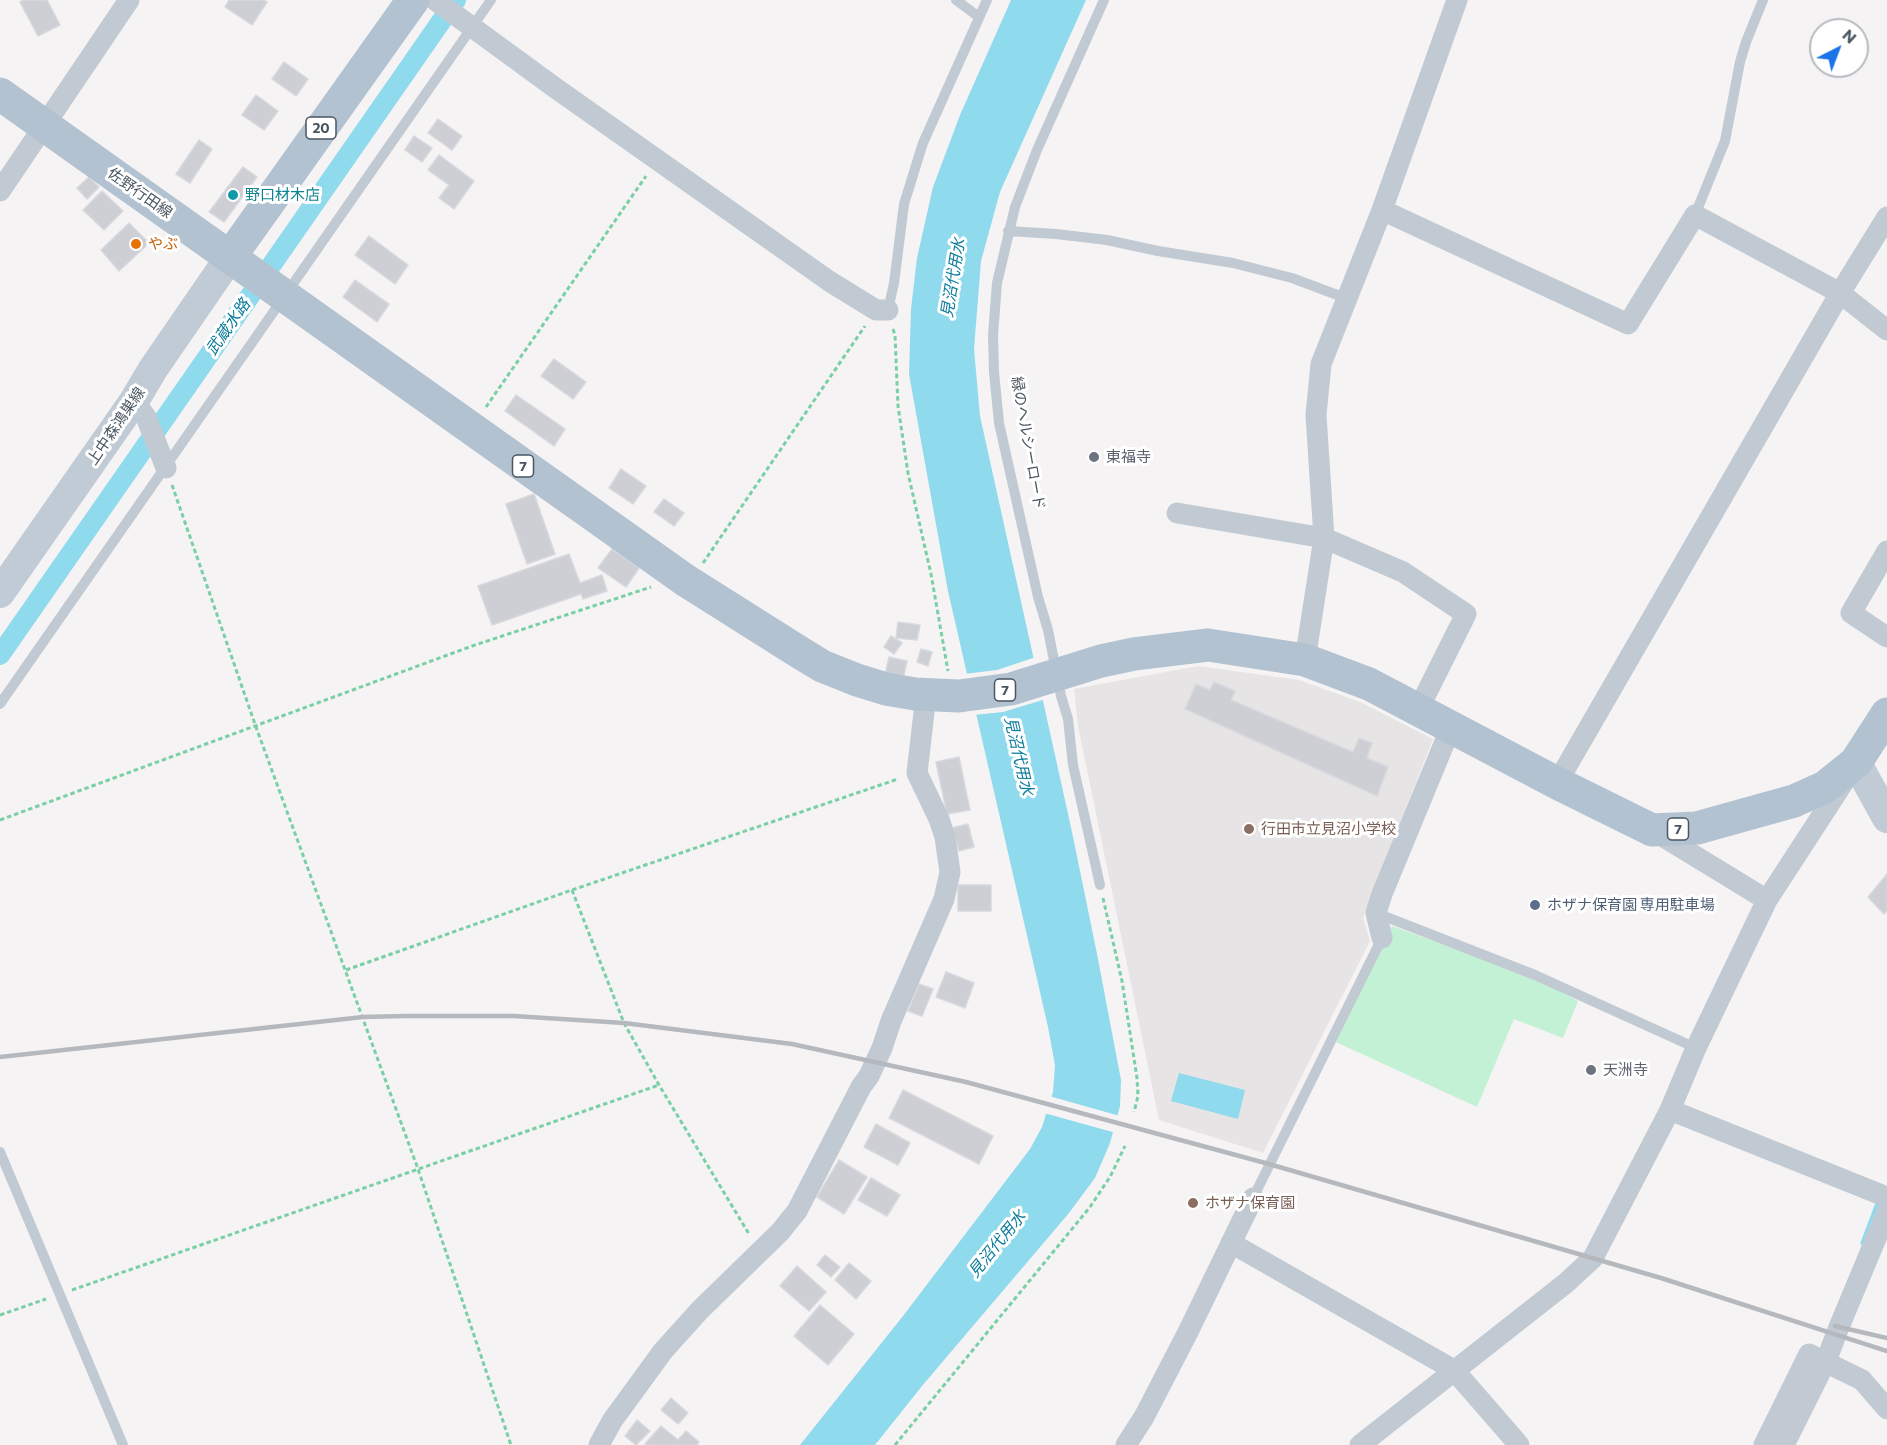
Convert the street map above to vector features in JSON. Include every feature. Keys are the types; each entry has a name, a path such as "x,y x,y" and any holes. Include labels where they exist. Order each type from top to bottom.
{"main road":[{"name":"20","path":"230,257 413,0"},
{"name":"佐野行田線","path":"0,94 283,294"},
{"name":"上中森鴻巣線","path":"0,593 139,407 153,369 230,257"},
{"name":"7","path":"283,294 680,576 822,666 872,685 903,692 945,696 1011,689 1101,661 1134,654 1208,645 1305,660 1369,684 1652,830 1697,828 1794,801 1825,787 1856,762 1887,714"},
{"path":"1856,762 1887,818"}],"street":[{"path":"0,191 129,0"},
{"path":"435,0 829,281 882,310"},
{"path":"1305,660 1324,538 1316,415 1321,364 1382,210 1457,0"},
{"path":"1382,210 1628,324 1695,215 1840,293 1887,330"},
{"path":"1557,783 1840,293 1887,217"},
{"path":"139,407 164,465"},
{"path":"1177,513 1324,538 1403,572 1466,614 1418,710"},
{"path":"1887,550 1851,613 1887,637"},
{"path":"599,1445 612,1421 663,1351 700,1310 780,1232 797,1211 882,1048 891,1020 944,899 950,872 945,837 939,819 917,773 945,696"},
{"path":"1382,938 1376,913 1404,839 1451,728"},
{"path":"1360,1445 1566,1283 1593,1258 1670,1110 1696,1048 1767,900 1856,762"},
{"path":"1652,830 1767,900"},
{"path":"1670,1110 1887,1197"},
{"path":"1126,1445 1144,1417 1253,1198"},
{"path":"1784,1445 1826,1362 1887,1212"},
{"path":"1232,1243 1454,1370 1519,1445"},
{"path":"1764,1445 1809,1354 1863,1380 1887,1386"},
{"path":"1863,1380 1887,1409"}],"lane":[{"path":"0,704 470,25 491,0"},
{"path":"956,0 979,17"},
{"path":"882,310 894,283 904,204 920,153 987,0"},
{"path":"1100,885 1072,765 1068,719 1053,676 999,423 993,352 997,283 1015,207 1025,178 1104,0"},
{"path":"1695,215 1725,141 1740,62 1763,0"},
{"path":"1008,231 1107,240 1158,252 1233,263 1292,278 1348,299"},
{"path":"1376,913 1535,975 1696,1048"},
{"path":"1253,1198 1382,938"},
{"path":"0,1152 123,1445"}],"path":[{"path":"486,409 658,159"},
{"path":"0,820 472,645 656,586 680,576 882,310 895,335 897,406 908,472 942,633 945,696"},
{"path":"164,465 256,727 418,1169 511,1445"},
{"path":"346,970 572,890 917,773"},
{"path":"1100,885 1122,981 1137,1078 1138,1096 1134,1112"},
{"path":"572,890 616,1006 659,1085 760,1252"},
{"path":"0,1315 659,1085"},
{"path":"895,1445 1090,1207 1110,1177 1125,1146"}],"shaded area":[{"name":"行田市立見沼小学校","path":"1198,666 1299,680 1360,702 1433,739 1363,918 1370,941 1263,1153 1159,1120 1078,726 1074,689"}],"green space":[{"path":"1392,926 1535,978 1578,1001 1563,1038 1514,1019 1477,1107 1336,1042"}],"water":[{"name":"見沼代用水","path":"1011,0 1086,0 1000,192 981,261 974,349 980,416 1097,954 1121,1080 1120,1106 1110,1143 1095,1178 1069,1213 875,1445 800,1445 903,1316 1030,1149 1042,1127 1053,1092 1055,1065 1048,1027 948,591 909,374 911,309 917,258 933,187 960,115"},
{"path":"1179,1073 1245,1090 1238,1119 1171,1101"}],"pier":[{"path":"1036,657 1046,699 1003,712 974,715 964,674 997,670"},
{"path":"1049,1096 1120,1116 1116,1133 1044,1113"}],"building":[{"path":"47,0 60,25 38,36 20,2"},
{"path":"229,0 264,0 267,2 252,25 225,7"},
{"path":"284,62 308,79 296,96 272,79"},
{"path":"256,95 278,111 264,130 242,115"},
{"path":"438,119 462,136 452,150 428,133"},
{"path":"414,136 432,148 422,162 405,150"},
{"path":"199,140 212,149 190,183 176,174"},
{"path":"439,155 474,181 454,209 439,198 449,185 428,170"},
{"name":"野口材木店","path":"243,167 257,177 224,222 209,212"},
{"path":"89,177 99,187 87,199 77,188"},
{"path":"102,191 123,211 104,230 83,210"},
{"path":"129,223 149,243 119,271 101,250"},
{"path":"369,236 408,265 395,284 355,255"},
{"path":"355,280 389,304 377,322 343,297"},
{"path":"554,359 586,382 573,399 541,376"},
{"path":"516,395 565,429 554,446 505,411"},
{"path":"621,469 646,486 633,504 609,488"},
{"path":"534,494 555,554 527,564 506,504"},
{"path":"664,499 684,513 674,526 654,512"},
{"path":"612,549 639,568 626,587 598,568"},
{"path":"569,554 580,583 602,575 607,591 583,599 581,594 492,625 478,586"},
{"path":"898,622 920,625 917,640 896,638"},
{"path":"891,636 902,643 894,654 884,647"},
{"path":"921,649 932,652 928,666 917,662"},
{"path":"889,657 907,661 903,679 885,675"},
{"path":"1214,682 1235,691 1231,700 1353,752 1359,738 1372,743 1367,758 1388,767 1377,796 1185,709 1196,684 1210,690"},
{"path":"959,757 970,810 947,814 936,762"},
{"path":"968,824 974,847 959,851 952,828"},
{"path":"1887,874 1887,911 1884,914 1868,897"},
{"path":"958,885 991,885 991,911 958,911"},
{"path":"946,972 974,983 965,1008 936,997"},
{"path":"919,984 933,989 922,1016 908,1011"},
{"path":"903,1090 993,1136 979,1164 889,1118"},
{"path":"876,1124 910,1143 898,1165 864,1147"},
{"path":"839,1160 867,1177 844,1214 817,1197"},
{"path":"871,1178 900,1195 887,1216 858,1200"},
{"path":"825,1255 840,1267 831,1277 817,1265"},
{"path":"849,1263 871,1281 856,1299 835,1280"},
{"path":"797,1266 826,1292 809,1311 780,1286"},
{"path":"820,1305 854,1334 828,1365 794,1336"},
{"path":"671,1398 688,1413 678,1424 661,1410"},
{"path":"637,1420 650,1431 636,1445 625,1436"},
{"path":"661,1426 678,1440 686,1431 699,1442 697,1445 645,1444"}],"waterway":[{"name":"武蔵水路","path":"0,655 456,0"},
{"path":"1863,1243 1880,1198"}],"railway":[{"path":"0,1057 363,1017 405,1016 514,1016 624,1023 792,1044 966,1082 1269,1164 1661,1278 1887,1351"},
{"path":"1835,1326 1887,1338"}],"place":[{"name":"野口材木店","path":"233,195"},
{"name":"やぶ","path":"136,244"},
{"name":"東福寺","path":"1094,457"},
{"name":"行田市立見沼小学校","path":"1249,829"},
{"name":"ホザナ保育園 専用駐車場","path":"1535,905"},
{"name":"天洲寺","path":"1591,1070"},
{"name":"ホザナ保育園","path":"1193,1203"}]}
